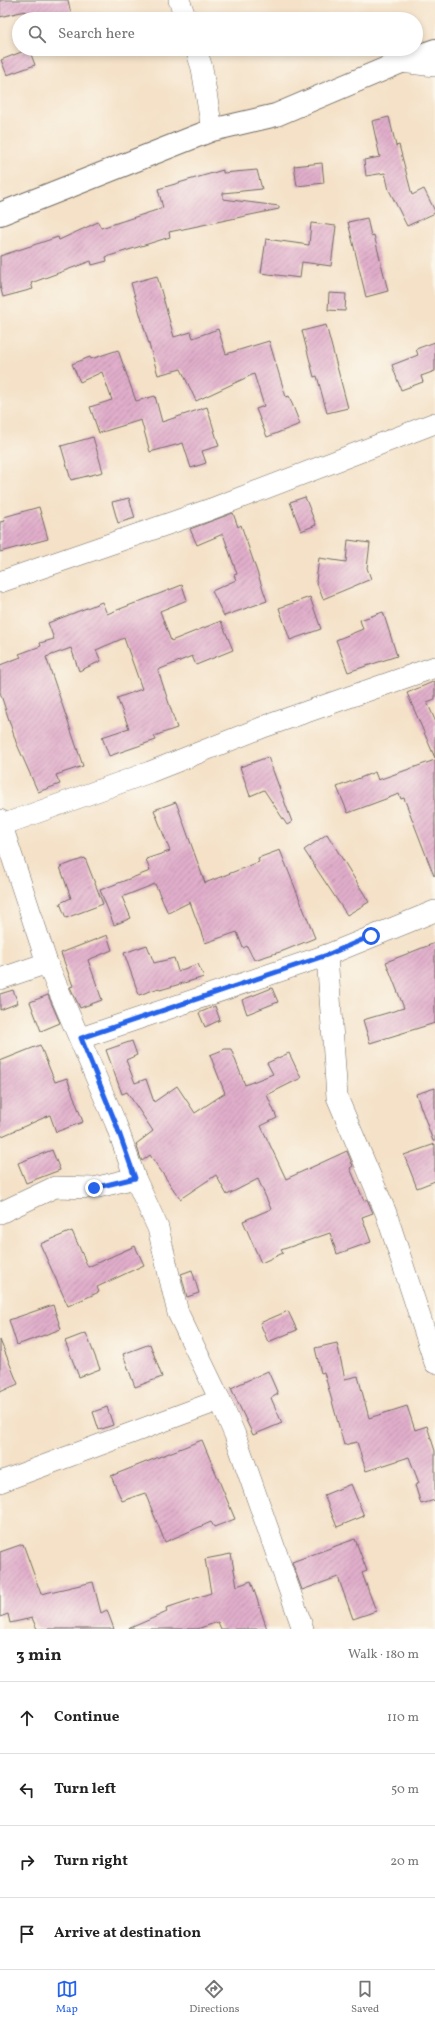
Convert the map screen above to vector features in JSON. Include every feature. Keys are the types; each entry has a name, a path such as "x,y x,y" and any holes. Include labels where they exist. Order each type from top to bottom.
{"street":[{"path":"179,0 183,12"},
{"path":"423,54 435,50"},
{"path":"198,56 202,68 212,130"},
{"path":"0,214 212,130 276,115 418,56"},
{"path":"401,62 435,66"},
{"path":"0,582 211,509 435,423"},
{"path":"303,1629 235,1435 220,1400 178,1313 158,1228 135,1178 116,1124 81,1038 47,963 1,822 150,772 266,726 435,666"},
{"path":"81,1038 327,955 435,912"},
{"path":"327,955 337,1097 386,1213 435,1363"},
{"path":"0,979 47,963"},
{"path":"0,1213 55,1187 94,1188 135,1178"},
{"path":"0,1482 220,1400"}],"building":[{"path":"0,0 68,0 71,12 25,11 12,12 12,14 0,17"},
{"path":"12,56 32,56 35,65 7,75 1,60"},
{"path":"389,117 396,146 399,145 412,195 424,189 435,211 435,213 407,226 389,190 385,173 366,176 364,160 380,157 372,121"},
{"path":"322,163 324,183 297,186 294,166"},
{"path":"223,170 223,173 257,170 262,189 223,193 223,199 279,206 279,209 169,232 170,237 106,257 107,261 92,265 91,261 31,283 33,289 3,297 0,286 0,256 58,237 59,240 98,222 101,228 163,208 158,189"},
{"path":"367,218 371,236 374,235 388,291 366,297 348,222"},
{"path":"311,223 336,226 331,266 302,262 300,278 261,273 266,239 309,245"},
{"path":"157,276 174,337 191,332 193,338 218,329 226,354 269,341 286,397 289,396 300,424 267,437 256,409 264,406 254,374 196,401 181,369 158,375 131,283"},
{"path":"329,293 346,294 345,311 328,310"},
{"path":"326,325 348,408 327,413 317,376 314,377 302,331"},
{"path":"435,342 435,371 421,376 423,382 401,390 392,365 418,355 416,349"},
{"path":"118,350 136,401 155,396 162,422 207,407 219,446 202,451 206,463 191,468 183,443 150,452 141,420 99,433 90,407 112,400 102,372 80,382 72,364 90,357 91,359"},
{"path":"93,437 103,472 71,480 61,446"},
{"path":"305,497 316,525 301,531 290,502"},
{"path":"129,498 135,518 118,523 112,502"},
{"path":"39,507 48,539 0,552 0,522 5,521 4,517"},
{"path":"233,513 238,527 241,525 267,601 224,616 212,591 236,580 234,575 237,574 223,534 197,545 190,529"},
{"path":"348,540 370,543 367,568 371,579 323,599 316,581 319,558 346,562"},
{"path":"182,585 187,600 160,611 171,641 221,621 233,650 196,665 192,656 158,670 177,728 154,736 156,740 109,756 102,737 129,728 117,698 142,689 124,638 96,650 101,661 79,671 71,648 46,657 83,766 56,775 60,784 38,792 16,742 0,692 0,665 21,657 19,654 41,646 40,643 54,639 48,623 102,602 107,614"},
{"path":"310,597 321,629 290,640 279,608"},
{"path":"383,612 397,656 348,672 336,640 363,629 360,620"},
{"path":"435,681 435,699 427,702 435,720 435,758 407,693"},
{"path":"268,757 292,822 287,825 264,790 250,796 240,767"},
{"path":"435,760 434,876 404,798 401,799 399,794 348,813 337,787 375,772 378,780"},
{"path":"176,802 205,883 259,862 258,858 280,850 315,938 283,951 254,960 247,946 243,948 237,932 205,943 190,902 168,913 155,884 122,897 131,918 114,925 100,890 150,871 146,859 170,851 154,810"},
{"path":"327,834 369,902 347,915 304,850"},
{"path":"85,858 103,904 66,918 60,903 71,898 60,867"},
{"path":"107,935 112,950 88,960 102,1000 80,1008 70,987 73,986 61,953"},
{"path":"435,943 435,1023 370,1043 363,1020 404,1008 386,962"},
{"path":"147,945 154,963 174,958 178,971 198,964 204,977 160,990 159,988 139,995 124,953"},
{"path":"272,988 278,1002 247,1014 242,1000"},
{"path":"13,990 18,1003 0,1010 0,994"},
{"path":"48,995 60,1023 41,1031 30,1002"},
{"path":"215,1006 220,1020 205,1027 199,1013"},
{"path":"132,1041 137,1055 126,1060 135,1083 146,1079 154,1102 177,1086 195,1113 225,1093 210,1055 225,1049 231,1049 245,1085 273,1074 267,1063 289,1053 301,1078 267,1095 277,1118 261,1126 286,1179 347,1151 353,1166 350,1168 364,1201 367,1199 373,1213 362,1217 371,1242 337,1254 330,1233 281,1250 283,1253 261,1263 243,1221 271,1209 258,1179 227,1195 216,1175 180,1199 150,1155 142,1161 141,1159 136,1144 153,1131 127,1092 122,1094 106,1050"},
{"path":"40,1045 55,1082 67,1078 83,1122 56,1132 50,1115 0,1137 0,1061"},
{"path":"435,1088 435,1141 433,1141 416,1094"},
{"path":"435,1144 435,1181 417,1188 404,1155"},
{"path":"52,1150 60,1170 26,1183 18,1163"},
{"path":"72,1231 88,1267 135,1246 144,1265 97,1287 99,1292 68,1306 40,1244"},
{"path":"192,1270 199,1293 187,1297 181,1274"},
{"path":"53,1305 61,1329 17,1345 9,1320"},
{"path":"288,1311 297,1330 268,1342 260,1323"},
{"path":"86,1333 100,1369 79,1377 65,1341"},
{"path":"0,1340 18,1384 0,1392"},
{"path":"337,1343 345,1379 358,1376 369,1418 407,1406 415,1430 427,1426 435,1451 435,1500 421,1504 415,1485 419,1483 409,1457 366,1471 357,1442 344,1445 324,1372 321,1373 315,1348"},
{"path":"150,1344 162,1377 135,1387 123,1354"},
{"path":"268,1371 278,1394 271,1398 282,1423 253,1435 231,1388"},
{"path":"107,1407 113,1425 99,1430 93,1412"},
{"path":"202,1440 235,1519 214,1527 211,1522 165,1542 145,1493 122,1501 111,1476"},
{"path":"351,1484 364,1516 337,1527 324,1495"},
{"path":"355,1539 367,1571 362,1573 376,1611 353,1619 338,1577 302,1590 292,1562"},
{"path":"23,1544 41,1594 93,1582 101,1613 107,1610 114,1629 37,1629 32,1618 10,1623 8,1614 0,1617 0,1552"},
{"path":"231,1554 237,1586 251,1581 267,1629 221,1629 218,1622 197,1629 128,1629 167,1612 166,1608 211,1593 205,1559"}],"route":[{"path":"94,1188 135,1178 116,1124 81,1038 327,955 371,936"}]}
